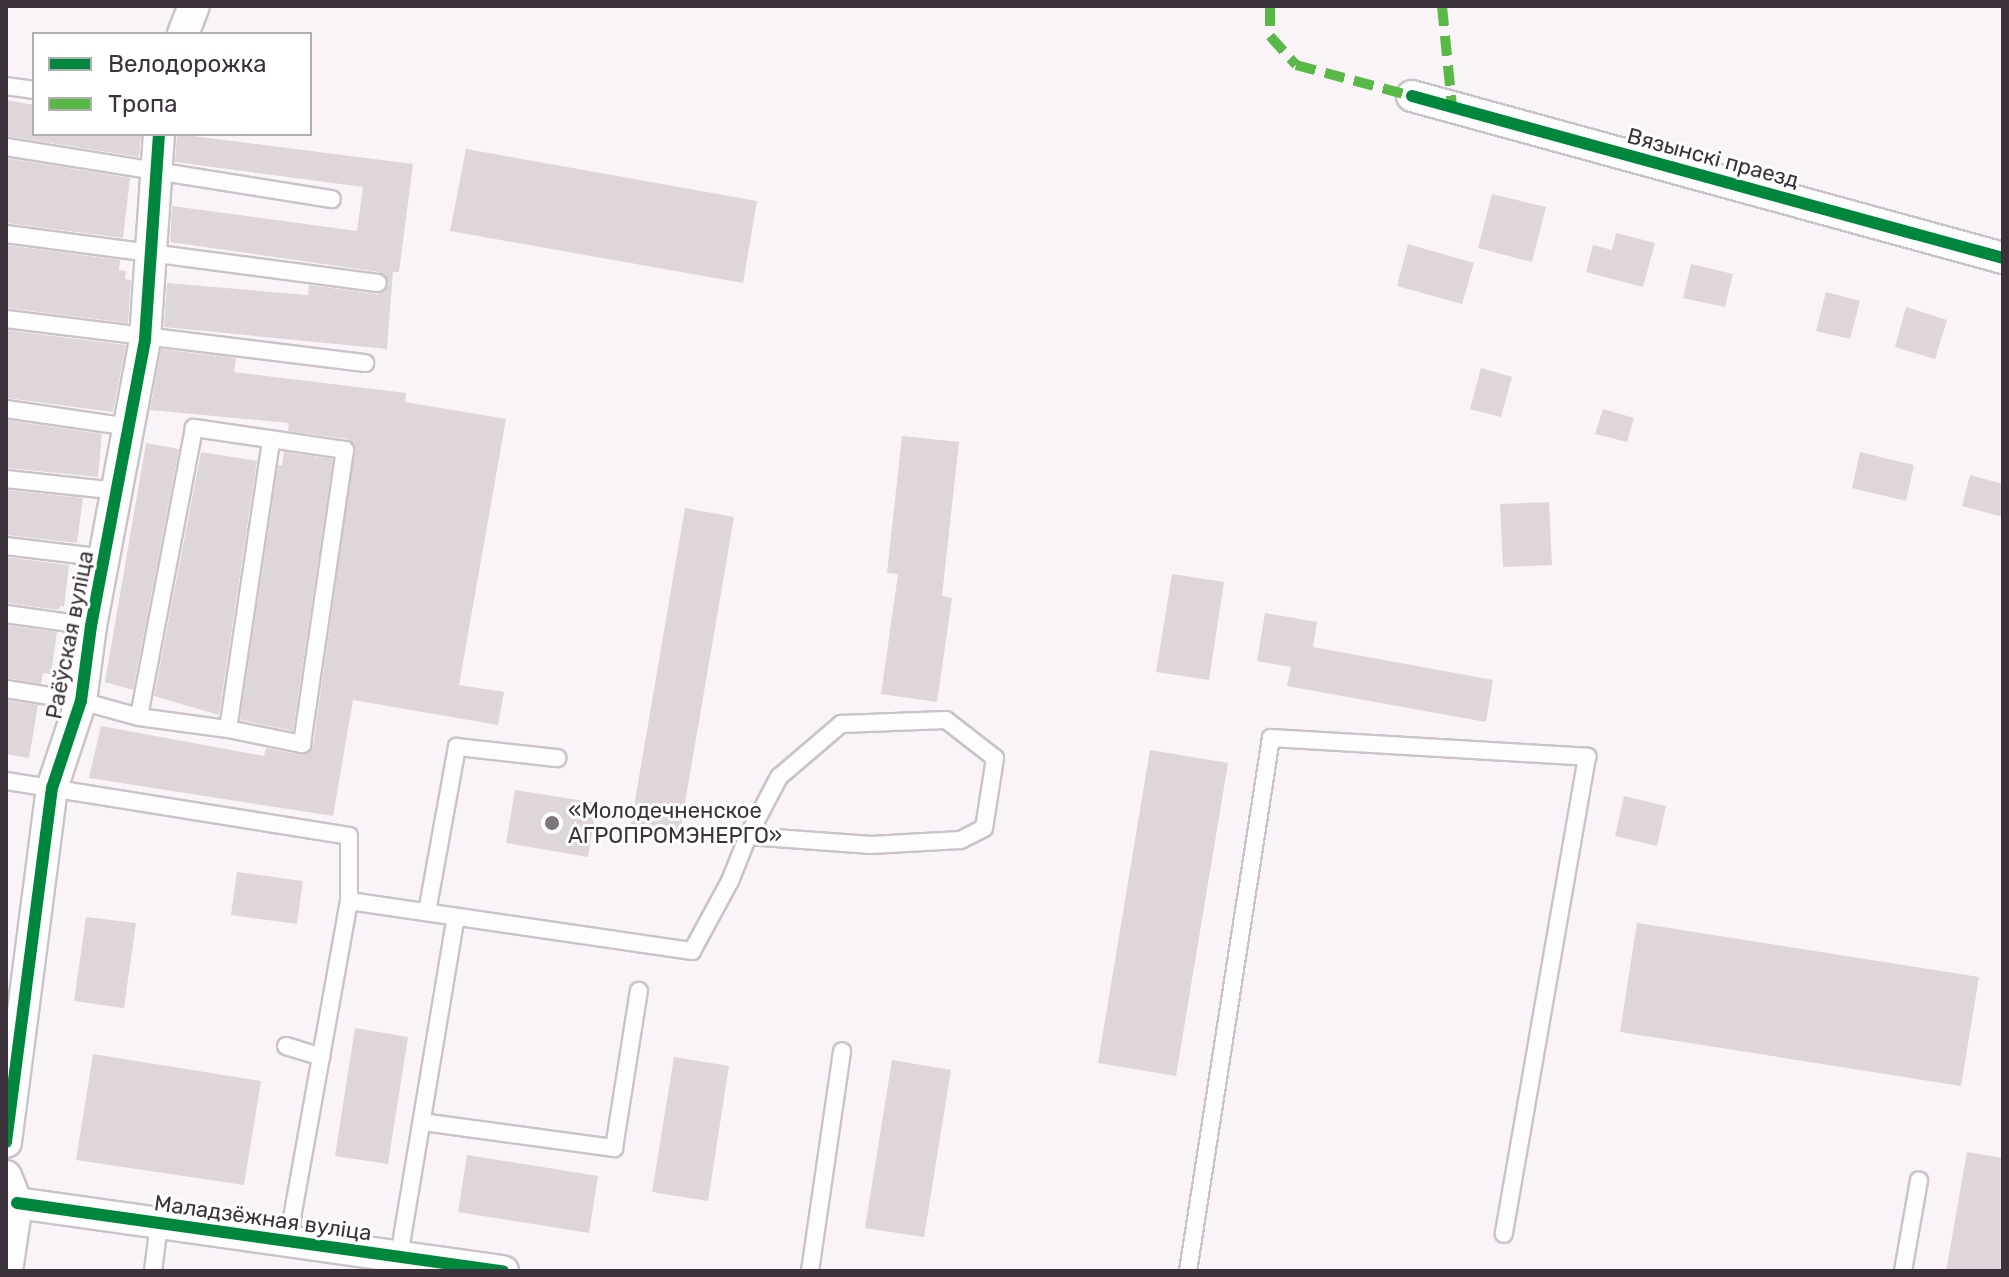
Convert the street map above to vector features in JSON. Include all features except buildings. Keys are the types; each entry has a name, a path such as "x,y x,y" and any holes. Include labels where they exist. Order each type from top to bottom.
{"street":[{"path":"184,32 194,6"},
{"name":"Вязынскі праезд","path":"1412,96 2003,258"},
{"name":"Раёўская вуліца","path":"6,1142 52,788 81,701 91,626 119,491 145,339 159,136"},
{"path":"7,1271 12,1190"},
{"name":"Маладзёжная вуліца","path":"12,1190 159,1224 288,1240 398,1264 503,1271"}],"lane":[{"path":"6,86 32,90"},
{"path":"6,147 332,199"},
{"path":"6,234 378,283"},
{"path":"6,319 145,339 365,363"},
{"path":"6,409 129,427"},
{"path":"6,689 81,701 139,717 228,729 302,744 345,450 194,428 139,717"},
{"path":"228,729 271,440"},
{"path":"6,479 119,491"},
{"path":"6,546 105,558"},
{"path":"6,614 91,626"},
{"path":"349,901 692,951 730,881 748,836 779,777 841,724 946,720 995,758 984,828 960,840 871,845 748,836"},
{"path":"1188,1271 1271,738 1587,757 1504,1234"},
{"path":"427,912 457,747 557,758"},
{"path":"6,781 349,836 349,901 288,1240"},
{"path":"398,1264 456,917"},
{"path":"422,1122 614,1148 639,991"},
{"path":"286,1046 321,1057"},
{"path":"810,1271 842,1051"},
{"path":"1903,1271 1919,1180"},
{"path":"153,1271 159,1224"}],"marked path":[{"path":"1270,6 1270,36 1296,65 1412,96"},
{"path":"1442,6 1452,107"}],"cycle path":[{"path":"1412,96 2003,258"},
{"path":"6,1142 52,788 81,701 91,626 145,339 159,136"},
{"path":"17,1203 503,1271"}],"place":[{"name":"«Молодечненское АГРОПРОМЭНЕРГО»","path":"552,823"}]}
